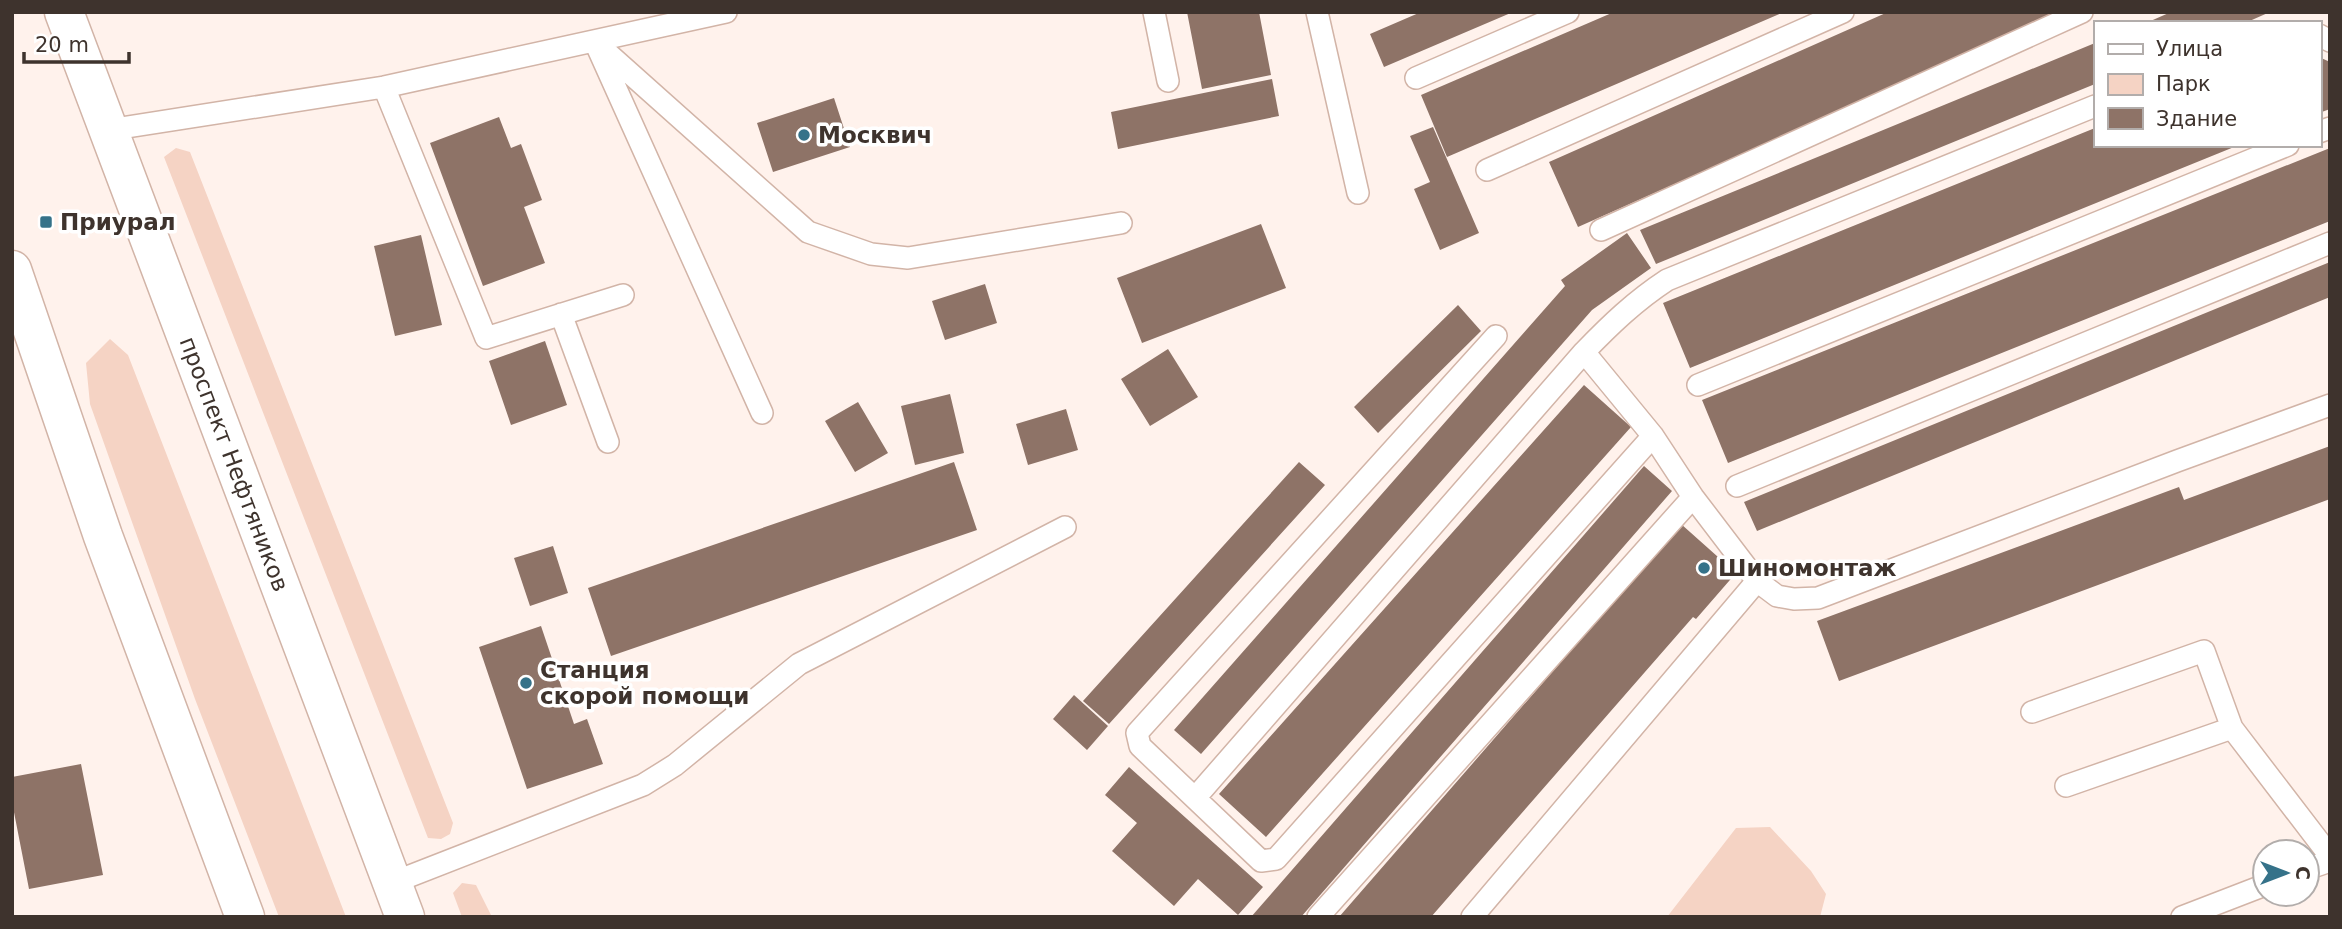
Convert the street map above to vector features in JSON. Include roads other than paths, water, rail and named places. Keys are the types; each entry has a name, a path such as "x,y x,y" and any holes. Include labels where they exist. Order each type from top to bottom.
{"main road":[{"name":"проспект Нефтяников","path":"64,12 399,900"},
{"path":"12,270 103,536 245,917"}],"lane":[{"path":"108,130 384,87 726,12"},
{"path":"1154,12 1168,81"},
{"path":"1317,12 1358,193"},
{"path":"1416,78 1568,12"},
{"path":"1487,170 1843,12"},
{"path":"1601,230 2082,12"},
{"path":"595,42 808,232 859,250 908,258 1121,223"},
{"path":"595,42 762,412"},
{"path":"384,87 486,338 623,295"},
{"path":"1195,798 1584,352 1644,295 1667,280 2094,106"},
{"path":"1698,385 2283,147"},
{"path":"1737,486 2330,243"},
{"path":"561,314 608,442"},
{"path":"1496,335 1137,733 1139,746 1261,861 1276,859 1653,436"},
{"path":"1584,352 1653,436 1693,497 1756,581 1777,596 1794,599 1818,598 2330,405"},
{"path":"1318,917 1693,497"},
{"path":"399,900 643,785 675,765 799,664 1065,527"},
{"path":"1472,917 1756,581"},
{"path":"2032,712 2204,650 2232,728 2330,858"},
{"path":"2066,786 2232,728"},
{"path":"2182,917 2251,890"}],"place":[{"name":"Москвич","path":"804,135"},
{"name":"Приурал","path":"46,222"},
{"name":"Шиномонтаж","path":"1704,568"},
{"name":"Станция скорой помощи","path":"526,683"}]}
